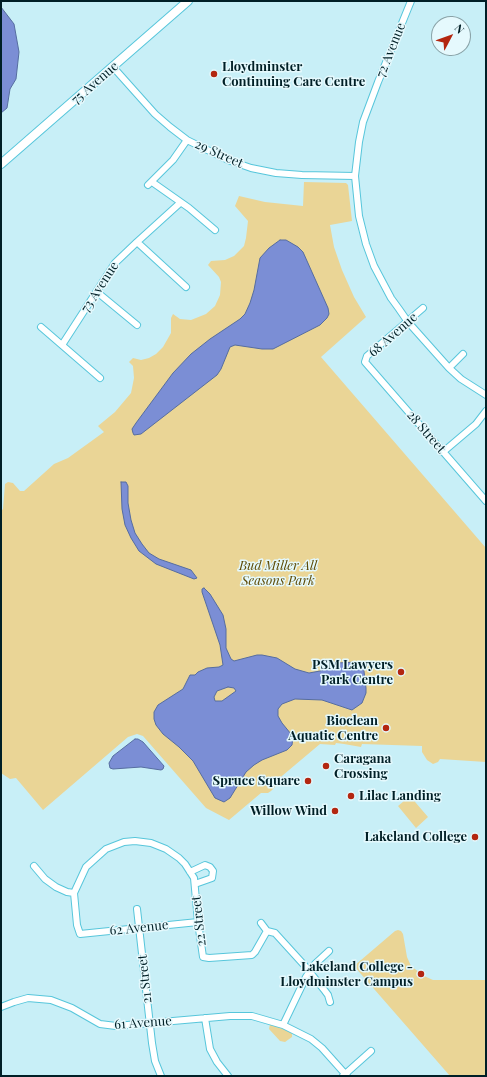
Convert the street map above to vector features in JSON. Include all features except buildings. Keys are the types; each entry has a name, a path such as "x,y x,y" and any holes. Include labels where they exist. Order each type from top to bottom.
{"main road":[{"name":"75 Avenue","path":"1,164 188,1"}],"street":[{"name":"72 Avenue","path":"355,176 363,122 410,1"},
{"name":"29 Street","path":"112,67 155,114 187,140 228,160 251,168 276,173 355,176"},
{"path":"187,140 173,160 150,184 189,208 215,230"},
{"path":"355,176 358,211 369,254 388,293 408,322 449,368 461,379 486,395"},
{"name":"73 Avenue","path":"62,345 115,263 180,203"},
{"path":"137,242 186,287"},
{"path":"97,292 137,326"},
{"name":"68 Avenue","path":"365,362 367,356 423,308"},
{"path":"41,327 100,378"},
{"path":"449,368 463,354"},
{"name":"28 Street","path":"365,362 443,452 483,493 486,501"},
{"path":"443,452 476,424 486,411"},
{"name":"22 Street","path":"74,893 82,874 91,861 106,849 124,842 144,842 158,845 179,858 190,872 195,884 203,957 209,958 252,955 267,931"},
{"path":"190,872 205,864 213,871 212,878 195,884"},
{"path":"34,866 50,883 61,890 74,893"},
{"name":"62 Avenue","path":"74,893 77,925 80,934 198,922"},
{"name":"21 Street","path":"137,909 153,1054 161,1076"},
{"path":"261,924 267,931 275,934 309,972 328,995 330,1002"},
{"path":"283,1025 302,983 315,964 329,951"},
{"name":"61 Avenue","path":"1,1007 21,1000 39,998 51,1000 72,1008 100,1024 123,1026 230,1016 252,1016 283,1025 311,1039 322,1048 345,1075"},
{"path":"205,1018 210,1049 217,1062 228,1076"},
{"path":"345,1075 371,1052"}],"green space":[{"name":"Bud Miller All Seasons Park","path":"304,182 346,183 348,185 352,221 330,225 334,247 342,270 354,297 366,317 321,357 486,548 486,762 440,759 438,762 433,764 427,760 422,752 422,746 362,744 361,747 336,743 335,745 320,744 276,781 275,787 271,791 268,793 261,793 229,820 206,808 143,736 137,734 128,737 43,810 16,778 10,779 1,773 1,511 3,509 5,484 8,482 13,483 20,491 24,491 54,464 68,458 104,432 98,426 115,412 131,393 134,378 133,366 129,362 133,358 141,360 149,358 163,347 171,333 171,318 173,314 180,319 191,320 206,314 215,306 220,295 221,282 219,277 208,265 211,261 225,260 234,256 244,246 246,238 248,221 235,206 239,196 265,202 303,206"},
{"path":"410,796 428,817 416,828 398,806"},
{"path":"398,930 403,934 407,957 411,966 424,976 433,980 486,980 486,1076 450,1076 354,966"},
{"path":"270,1024 290,1031 292,1037 285,1042 280,1041 269,1029"}],"water":[{"path":"1,7 14,24 19,52 16,79 10,89 7,108 1,113"},
{"path":"280,240 286,240 298,247 303,252 328,308 329,314 327,318 320,325 273,349 235,345 230,347 217,375 141,434 134,435 132,429 173,373 191,354 245,314 254,290 260,258 269,248"},
{"path":"121,482 126,482 128,486 128,503 135,533 149,553 159,559 191,570 197,578 194,579 156,564 139,551 125,525 122,509"},
{"path":"204,588 210,594 223,615 226,629 226,648 231,659 234,661 262,655 277,658 295,669 309,673 320,671 337,663 363,663 366,688 366,693 362,703 352,710 322,700 295,699 282,704 278,709 278,716 293,737 292,745 287,750 262,760 254,765 246,772 230,798 224,802 215,798 193,761 163,734 156,725 154,719 154,712 158,705 183,689 190,675 195,675 207,668 219,667 223,665 220,645 202,589","holes":["228,687 234,688 236,691 222,701 215,701 214,697 217,691"]},
{"path":"135,739 143,742 164,766 163,769 141,767 110,768 109,763 113,756"}],"place":[{"name":"Lloydminster Continuing Care Centre","path":"214,74"},
{"name":"PSM Lawyers Park Centre","path":"401,672"},
{"name":"Bioclean Aquatic Centre","path":"386,728"},
{"name":"Caragana Crossing","path":"326,766"},
{"name":"Spruce Square","path":"308,781"},
{"name":"Lilac Landing","path":"351,796"},
{"name":"Willow Wind","path":"335,811"},
{"name":"Lakeland College","path":"475,837"},
{"name":"Lakeland College - Lloydminster Campus","path":"421,974"}]}
